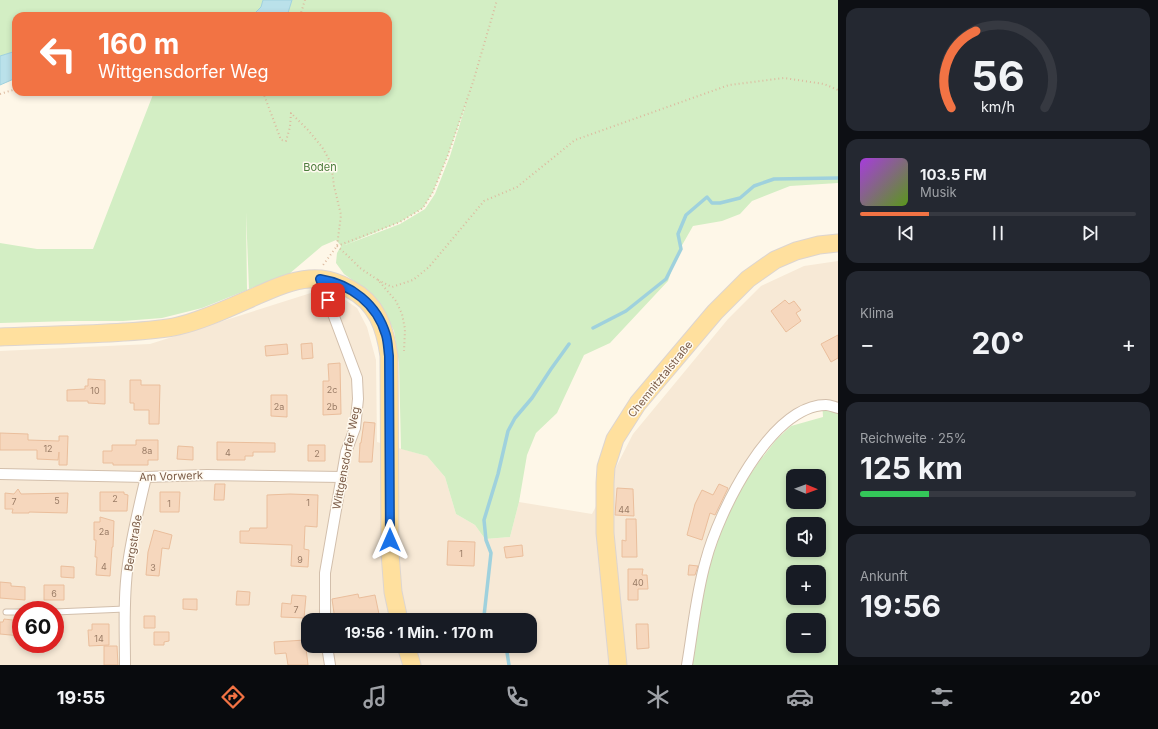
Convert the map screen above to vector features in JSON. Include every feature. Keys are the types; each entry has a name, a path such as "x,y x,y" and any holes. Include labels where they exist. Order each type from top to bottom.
{"main road":[{"name":"Chemnitztalstraße","path":"618,665 605,526 606,467 615,439 638,403 715,312 748,279 775,260 796,251 838,242"},
{"path":"0,337 109,333 157,330 179,326 198,320 293,281 320,279 342,285 355,291 364,299 379,319 386,335 389,356 390,553 393,592 398,613"},
{"path":"408,653 412,665"}],"street":[{"name":"Wittgensdorfer Weg","path":"320,279 357,378 358,399 354,428 346,452 325,573 325,613"},
{"path":"687,665 697,599 706,560 720,518 734,490 756,456 777,429 793,416 810,408 827,404 838,408"},
{"name":"Am Vorwerk","path":"0,474 146,477 207,474 342,477"},
{"name":"Bergstraße","path":"125,665 127,565 146,477"},
{"path":"328,653 330,665"}],"lane":[{"path":"64,612 125,609"},
{"path":"6,612 12,612"}],"path":[{"path":"301,12 305,0"},
{"path":"337,246 400,222 423,208 433,192 448,155 473,82 497,0"},
{"path":"378,280 392,287 412,280 429,266 484,201 517,187 575,140 729,85 784,78 824,84 838,90"},
{"path":"0,94 12,90"},
{"path":"264,96 281,140 286,141 290,127 291,113 308,130 332,163 334,186 341,215 337,246 323,264 320,279"}],"shaded area":[{"path":"838,261 838,402 822,400 812,402 794,411 777,424 753,453 732,484 715,519 702,564 684,665 0,665 0,351 150,344 314,292 338,295 357,308 367,327 376,360 377,442 427,456 445,477 456,514 475,525 485,539 510,537 519,502 592,514 633,434 728,319 761,286 804,266"}],"green space":[{"path":"0,0 263,0 261,7 256,12 12,12 12,52 0,56"},
{"name":"Boden","path":"292,0 838,0 838,183 790,186 752,201 740,214 722,221 693,226 677,254 668,281 610,343 584,355 557,413 536,433 527,455 519,502 510,537 485,539 475,525 456,514 445,477 427,456 401,449 399,363 394,331 379,302 344,274 336,263 337,253 341,246 336,240 322,246 289,274 249,289 246,212 247,290 202,308 162,318 123,321 0,323 0,243 37,249 93,249 152,96 392,96 392,12 288,12","holes":["467,101 450,156 435,194 425,209 400,224 345,245 400,222 423,208 433,192"]},
{"path":"822,400 838,402 838,665 690,665 705,578 723,520 741,488 758,463 776,440 791,426 823,417"}],"water":[{"path":"263,0 292,0 288,12 256,12 261,7"},
{"path":"12,52 12,80 0,85 0,56"}],"building":[{"path":"785,300 789,304 794,301 801,310 796,313 801,321 786,332 771,311"},
{"path":"838,335 838,358 831,362 821,344"},
{"path":"312,343 313,358 302,359 301,344"},
{"path":"287,344 288,354 266,356 265,346"},
{"path":"340,363 341,414 323,415 323,381 329,381 328,364"},
{"path":"88,379 105,380 105,404 88,403 88,401 67,401 67,390 85,389 85,386 88,386"},
{"path":"130,380 141,380 141,385 160,385 159,424 149,424 149,410 134,410 134,403 130,403"},
{"path":"271,395 287,395 287,417 271,416"},
{"path":"364,422 375,423 372,462 359,462 360,443"},
{"path":"0,433 28,434 28,440 59,441 59,436 68,436 67,465 59,465 59,452 58,460 37,459 37,450 0,450"},
{"path":"136,440 158,440 158,460 148,460 148,465 113,465 113,463 103,463 103,451 112,451 112,445 136,445"},
{"path":"217,442 275,443 275,452 253,452 253,456 245,456 245,460 217,460"},
{"path":"308,445 325,445 325,461 308,461"},
{"path":"178,446 193,447 193,460 177,459"},
{"path":"215,484 225,484 224,500 214,500"},
{"path":"719,484 728,488 715,515 710,513 702,540 687,535 695,504 702,490 713,495"},
{"path":"617,488 633,489 634,516 615,515"},
{"path":"18,489 21,494 68,493 67,513 12,513 13,509 5,509 5,493 14,494"},
{"path":"100,492 124,492 124,494 128,495 127,511 100,511"},
{"path":"160,492 180,492 179,512 160,512"},
{"path":"267,495 318,495 317,527 305,526 304,549 309,550 308,567 291,566 292,545 240,543 240,531 249,531 250,528 267,528"},
{"path":"100,517 114,521 110,576 96,575 97,557 95,557 96,540 94,540 94,522 100,522"},
{"path":"626,519 636,519 637,557 622,557 622,540 626,541"},
{"path":"154,530 172,535 169,549 162,548 159,576 146,575 148,552"},
{"path":"448,541 475,542 474,566 447,565"},
{"path":"522,545 523,556 506,558 504,547"},
{"path":"689,565 698,566 695,575 688,575"},
{"path":"61,566 74,567 74,578 61,577"},
{"path":"628,569 643,569 642,575 647,575 648,589 638,589 638,600 628,600"},
{"path":"0,582 11,583 11,586 25,587 25,600 0,598"},
{"path":"44,585 64,585 64,600 44,600"},
{"path":"237,591 250,592 249,605 236,605"},
{"path":"358,594 359,598 375,595 379,613 334,613 332,599"},
{"path":"292,595 306,596 304,613 301,613 301,618 281,617 282,603 291,604"},
{"path":"183,599 197,599 197,610 183,609"},
{"path":"144,616 155,616 155,628 144,628"},
{"path":"4,619 12,620 12,635 0,634 0,622 3,622"},
{"path":"92,624 109,624 109,645 89,646 88,630 92,630"},
{"path":"636,624 648,624 649,648 637,649"},
{"path":"154,632 169,632 169,641 164,642 164,645 154,645"},
{"path":"301,640 301,653 307,653 308,665 288,665 286,653 275,654 274,642"},
{"path":"104,646 117,646 118,665 104,665"}],"waterway":[{"path":"593,328 626,311 666,279 681,249 678,234 686,215 707,197 712,203 720,203 740,198 754,186 774,179 838,178"},
{"path":"484,613 491,553 486,540 484,520 498,474 508,431 515,418 532,398 569,344"},
{"path":"507,653 509,665"}],"route":[{"path":"328,300 320,279 328,280 355,291 373,309 386,335 389,356 390,540"}]}
